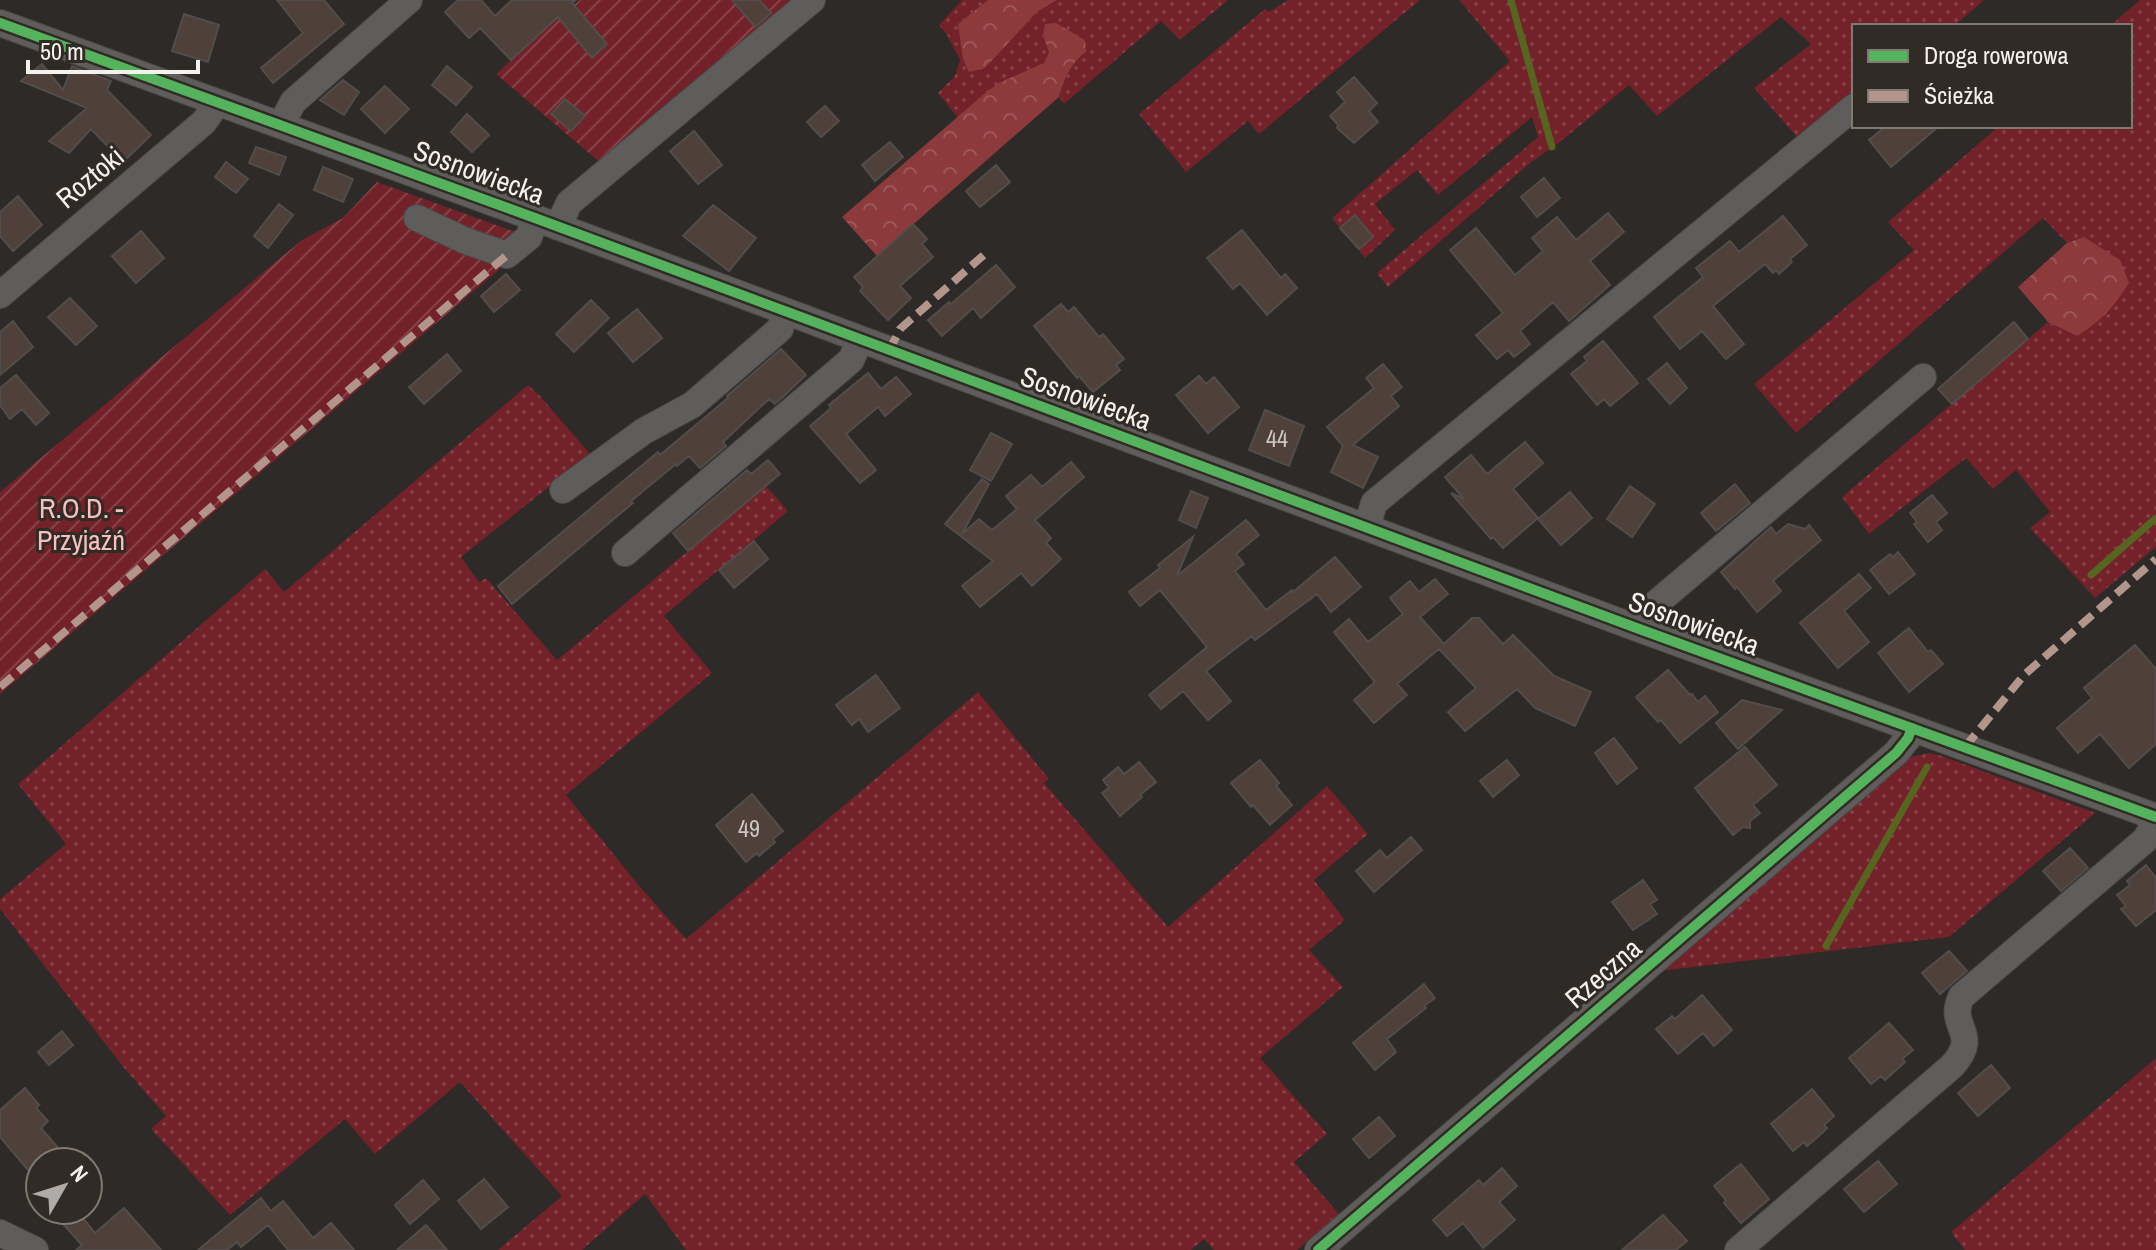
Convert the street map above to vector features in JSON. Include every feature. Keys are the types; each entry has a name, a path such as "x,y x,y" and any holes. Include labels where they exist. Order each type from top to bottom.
{"street":[{"path":"281,125 293,102 409,0"},
{"path":"417,218 466,241 507,255 812,0"},
{"name":"Sosnowiecka","path":"0,23 2156,820"},
{"name":"Roztoki","path":"0,295 204,122 217,103"},
{"path":"1367,527 1374,503 1852,109"},
{"path":"563,490 644,431 692,405 780,329 785,313"},
{"path":"625,553 851,360 860,340"},
{"path":"1642,630 1653,606 1923,377"},
{"name":"Rzeczna","path":"1318,1250 1896,753 1912,728"},
{"path":"1738,1250 1952,1066 1962,1055 1966,1044 1957,1015 1961,997 2145,840 2156,820"},
{"path":"0,1233 35,1250"}],"green space":[{"path":"580,0 800,0 603,165 496,74"},
{"path":"962,0 988,0 958,24 985,68 1037,12 1057,0 1228,0 1180,40 1161,21 1064,104 1059,97 1066,78 1086,52 1043,36 1049,52 1044,63 971,105 958,118 938,93 955,76 960,60 939,25"},
{"path":"988,0 1057,0 1037,12 985,68 969,72 963,59 958,24"},
{"path":"1288,0 1420,0 1259,134 1248,121 1186,172 1139,114 1265,9 1269,12"},
{"path":"1459,0 1984,0 1956,24 1852,24 1852,95 1798,138 1754,88 1811,44 1781,17 1657,116 1629,85 1530,163 1388,287 1377,273 1538,137 1532,117 1438,195 1417,170 1375,204 1395,230 1365,258 1332,218 1510,61"},
{"path":"2140,0 2156,0 2156,547 2095,598 2030,528 2050,512 2016,470 1993,489 1966,458 1869,534 1842,497 2048,322 2077,336 2084,237 2067,243 2043,218 1796,433 1754,384 1914,250 1888,222 1997,128 2132,128 2132,24 2112,24"},
{"path":"1056,23 1085,40 1086,52 1069,72 1059,97 877,256 842,217 984,94 999,83 1044,63 1049,52 1043,36 1045,24"},
{"name":"R.O.D. - Przyjaźń","path":"377,182 535,239 0,694 0,492 302,240 343,218"},
{"path":"2084,237 2120,260 2129,283 2106,313 2077,336 2048,322 2018,287 2067,243"},
{"path":"528,385 590,454 461,557 479,582 486,578 557,660 766,486 788,511 664,616 712,673 566,795 686,939 978,692 1049,779 1044,783 1168,927 1327,786 1368,834 1314,880 1345,920 1309,950 1343,987 1260,1058 1327,1134 1294,1162 1339,1214 1297,1250 1214,1250 1204,1239 1191,1250 686,1250 645,1194 582,1250 498,1250 562,1196 460,1082 375,1154 345,1119 230,1215 151,1129 166,1116 125,1069 0,909 0,899 66,844 18,784 265,569 284,592"},
{"path":"1929,753 2095,813 1949,937 1651,972 1910,757"},
{"path":"2156,1058 2156,1250 1965,1250 1951,1232"}],"building":[{"path":"277,0 324,0 344,24 273,83 261,68 303,33"},
{"path":"458,0 481,0 495,16 512,0 576,0 572,3 607,44 592,58 558,17 511,60 480,28 469,38 445,12"},
{"path":"732,0 759,0 771,13 755,27"},
{"path":"184,14 219,25 208,62 172,51"},
{"path":"42,64 63,90 72,66 111,81 107,90 151,135 123,162 91,129 69,153 49,141 87,108 21,81"},
{"path":"447,66 472,87 456,105 432,85"},
{"path":"1354,77 1377,103 1369,111 1378,122 1354,143 1337,128 1330,116 1345,102 1337,92"},
{"path":"343,80 359,92 344,115 320,100"},
{"path":"385,86 409,109 385,133 361,109"},
{"path":"565,99 585,116 571,131 551,114"},
{"path":"825,106 839,121 821,137 807,122"},
{"path":"467,114 489,135 472,152 451,132"},
{"path":"1884,128 1937,128 1891,167 1869,140"},
{"path":"694,131 722,165 698,184 670,151"},
{"path":"890,142 903,157 875,181 862,165"},
{"path":"256,147 286,157 279,175 249,163"},
{"path":"226,162 248,179 236,193 215,177"},
{"path":"996,165 1010,182 980,207 966,191"},
{"path":"323,167 353,179 343,202 314,190"},
{"path":"1544,178 1560,198 1537,217 1521,197"},
{"path":"18,196 42,225 13,251 0,236 0,212"},
{"path":"279,204 293,215 268,248 254,236"},
{"path":"713,205 756,238 729,271 683,236"},
{"path":"1608,213 1624,232 1590,261 1610,285 1569,321 1553,302 1520,331 1530,344 1514,357 1508,350 1497,359 1476,335 1503,313 1450,250 1476,228 1515,275 1543,251 1532,238 1557,217 1576,240"},
{"path":"1355,215 1373,237 1359,249 1340,228"},
{"path":"1783,216 1807,245 1790,259 1792,262 1779,274 1776,270 1773,273 1765,264 1713,306 1744,344 1726,359 1702,331 1680,349 1654,317 1703,277 1696,268 1730,241 1739,252"},
{"path":"913,224 927,239 922,244 933,257 900,286 911,298 888,320 860,291 863,287 854,277"},
{"path":"1242,230 1281,278 1285,274 1297,288 1267,315 1240,283 1233,289 1207,258"},
{"path":"141,231 164,258 136,283 112,256"},
{"path":"996,265 1015,287 981,318 973,308 942,336 928,320"},
{"path":"506,274 520,290 494,312 481,296"},
{"path":"70,298 97,326 76,345 48,317"},
{"path":"591,300 609,318 574,352 556,334"},
{"path":"1061,304 1068,312 1074,307 1099,337 1103,334 1124,359 1116,365 1120,370 1093,392 1079,376 1077,378 1034,326"},
{"path":"637,309 662,338 633,362 608,333"},
{"path":"13,321 33,347 0,375 0,332"},
{"path":"2014,322 2028,339 1952,404 1938,389"},
{"path":"1603,341 1638,383 1610,406 1604,399 1597,405 1571,374 1587,361 1584,357"},
{"path":"781,349 806,375 786,394 775,404 769,399 723,442 726,446 700,468 689,456 676,464 512,604 498,586 658,452 660,455"},
{"path":"447,354 461,371 424,404 409,387"},
{"path":"1667,363 1687,388 1670,404 1648,379"},
{"path":"1383,364 1402,387 1391,396 1399,406 1353,445 1378,457 1363,488 1331,472 1343,446 1327,427 1374,388 1366,378"},
{"path":"868,373 881,389 896,377 911,394 885,416 878,407 846,434 876,470 860,483 810,426 831,408 829,405"},
{"path":"16,375 49,413 36,425 22,409 10,419 0,405 0,388"},
{"path":"1199,376 1206,384 1214,377 1239,407 1208,433 1176,395"},
{"path":"1265,410 1304,426 1289,466 1249,450"},
{"path":"991,433 1012,444 991,481 970,470"},
{"path":"1525,442 1543,463 1513,489 1538,518 1503,548 1493,537 1491,539 1451,493 1464,499 1445,477 1471,455 1487,474"},
{"path":"768,460 780,474 688,551 673,533 747,470 751,474"},
{"path":"1071,462 1084,477 1035,520 1051,538 1046,543 1061,559 1032,586 1021,573 980,607 962,586 993,561 945,524 982,479 989,484 962,534 979,519 992,530 1017,509 1006,496 1031,475 1042,487"},
{"path":"1735,484 1750,503 1716,531 1701,513"},
{"path":"1630,486 1655,504 1632,537 1607,519"},
{"path":"1191,491 1208,498 1196,528 1179,520"},
{"path":"1570,492 1592,518 1561,545 1538,519"},
{"path":"1932,495 1947,513 1936,522 1942,530 1928,542 1914,524 1917,522 1910,513"},
{"path":"1246,520 1259,535 1236,554 1244,564 1235,571 1266,610 1335,557 1361,587 1331,612 1317,594 1255,640 1252,636 1206,671 1231,701 1208,720 1183,691 1161,709 1149,695 1207,647 1160,590 1140,606 1129,592 1193,537 1177,576"},
{"path":"1788,524 1805,529 1809,525 1821,540 1773,581 1781,591 1757,612 1721,572 1771,527 1776,534"},
{"path":"754,541 768,559 734,588 719,570"},
{"path":"1898,552 1915,574 1889,594 1870,570 1890,554 1893,557"},
{"path":"1859,574 1871,588 1844,611 1869,642 1838,668 1800,623"},
{"path":"1435,579 1448,594 1420,617 1444,644 1472,618 1479,618 1503,644 1513,635 1554,676 1591,692 1575,726 1535,708 1517,689 1465,731 1448,712 1476,688 1440,648 1397,684 1407,695 1374,723 1354,700 1375,682 1334,632 1349,619 1368,642 1403,614 1390,598 1410,581 1419,592"},
{"path":"1909,628 1928,652 1931,650 1943,664 1909,692 1878,653"},
{"path":"2135,645 2156,669 2156,744 2129,768 2100,734 2078,753 2057,728 2092,698 2084,688"},
{"path":"1668,670 1698,702 1705,696 1718,712 1680,743 1636,697"},
{"path":"876,675 900,708 868,732 859,719 852,725 836,705"},
{"path":"1742,700 1782,710 1738,749 1716,723"},
{"path":"1614,738 1637,768 1617,784 1595,753"},
{"path":"1745,747 1777,785 1753,805 1760,813 1750,821 1750,828 1743,827 1733,835 1695,788"},
{"path":"1260,760 1292,805 1270,825 1231,783"},
{"path":"1507,760 1519,775 1493,797 1480,781"},
{"path":"1139,762 1156,782 1120,816 1102,793 1109,788 1103,780 1118,767 1124,774"},
{"path":"752,794 783,831 759,856 757,853 746,862 716,825"},
{"path":"1411,837 1422,850 1374,892 1356,871 1380,850 1387,858"},
{"path":"2070,848 2088,868 2061,891 2043,871"},
{"path":"2146,865 2156,878 2156,910 2136,926 2121,909 2126,906 2117,895 2130,885 2127,881"},
{"path":"1643,880 1657,900 1650,904 1657,914 1633,930 1612,902"},
{"path":"1949,951 1967,971 1940,994 1922,973"},
{"path":"1424,984 1435,998 1387,1039 1396,1052 1375,1070 1353,1043"},
{"path":"1702,995 1732,1030 1714,1046 1703,1033 1678,1054 1656,1029 1672,1016 1675,1019"},
{"path":"1889,1023 1913,1050 1885,1080 1881,1076 1871,1084 1849,1058"},
{"path":"62,1031 73,1045 49,1065 38,1052"},
{"path":"1991,1065 2010,1088 1978,1116 1958,1093"},
{"path":"25,1088 39,1105 36,1108 48,1121 41,1128 56,1146 24,1146 24,1165 0,1137 0,1110"},
{"path":"1812,1089 1834,1116 1824,1125 1827,1128 1820,1135 1807,1146 1804,1142 1793,1151 1771,1124"},
{"path":"1379,1117 1395,1136 1369,1158 1353,1139"},
{"path":"1878,1161 1897,1184 1864,1212 1844,1189"},
{"path":"1741,1164 1769,1199 1741,1223 1714,1186"},
{"path":"1502,1168 1517,1186 1499,1202 1515,1220 1483,1248 1463,1223 1447,1236 1433,1220 1479,1180 1483,1185"},
{"path":"484,1179 508,1207 481,1229 458,1201"},
{"path":"423,1180 439,1199 410,1224 395,1205"},
{"path":"261,1198 271,1211 283,1201 313,1238 331,1223 354,1250 288,1250 268,1225 241,1247 237,1242 227,1250 198,1250"},
{"path":"124,1208 161,1250 76,1250 82,1245 65,1226 89,1226 95,1233"},
{"path":"1663,1215 1687,1241 1676,1250 1622,1250"},
{"path":"426,1225 447,1250 397,1250"}],"waterway":[{"path":"1511,0 1552,147"},
{"path":"2091,575 2156,518"},
{"path":"1826,946 1927,767"}],"marked path":[{"path":"889,351 900,329 986,253"},
{"path":"0,687 507,255"},
{"path":"1965,747 2024,675 2156,559"}],"cycle path":[{"path":"0,23 2156,817"},
{"path":"1318,1250 1896,753 1912,728"}]}
